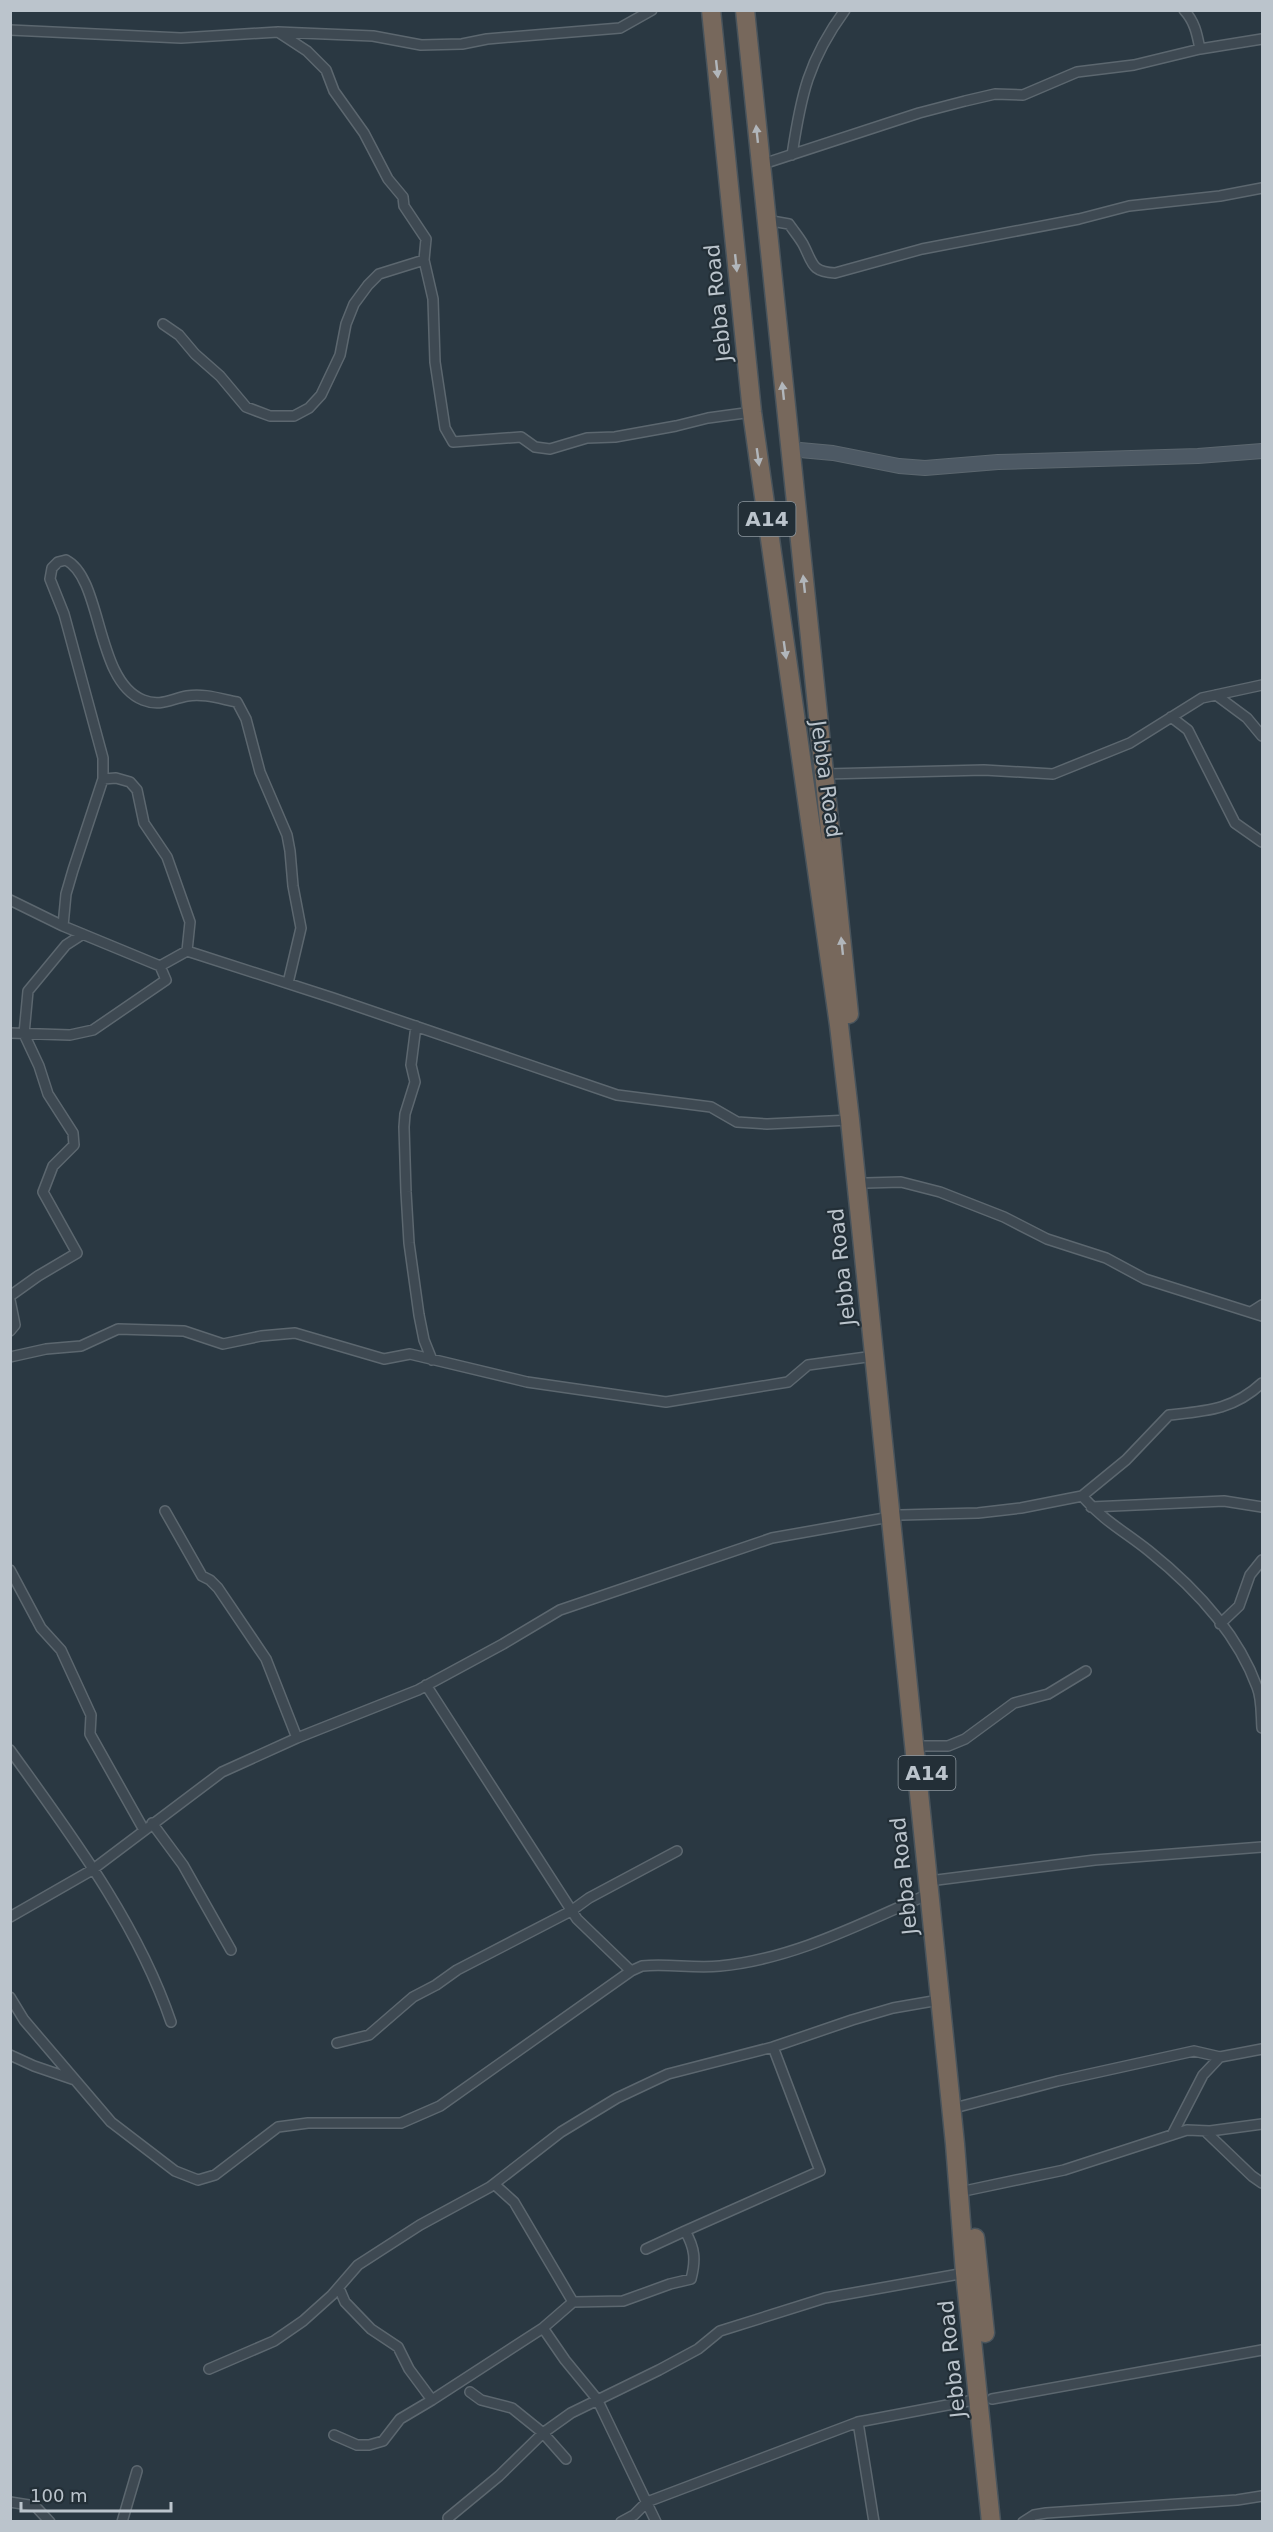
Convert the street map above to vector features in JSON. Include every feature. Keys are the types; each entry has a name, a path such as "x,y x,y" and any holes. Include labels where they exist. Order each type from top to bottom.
{"highway":[{"name":"Jebba Road","path":"711,10 752,412 845,1025 885,1352 895,1516 933,1887 962,2106 986,2399 991,2522"},
{"name":"Jebba Road","path":"745,10 789,449 825,774 845,1025 850,1120 874,1356 924,1746 939,2000 955,2144 965,2273 986,2399 1002,2522"}],"street":[{"path":"10,30 181,38 278,32 373,36 421,45 462,44 487,39 620,28 652,10"},
{"path":"792,155 799,108 809,72 829,33 845,10"},
{"path":"1184,10 1191,18 1200,49"},
{"path":"278,32 307,51 326,70 334,91 364,133 388,179 403,197 404,206 426,238 424,260 433,299 435,362 446,428 453,442 520,437 535,447 550,449 587,438 615,437 708,418 752,412"},
{"path":"760,165 920,113 965,101 995,94 1023,95 1077,72 1134,65 1200,49 1263,39"},
{"path":"766,220 789,224 802,242 811,264 822,273 835,273 922,249 1044,226 1129,206 1220,196 1263,188"},
{"path":"163,324 179,335 195,354 220,376 246,407 270,416 294,416 309,408 321,395 340,354 346,324 354,304 368,285 379,274 424,260"},
{"path":"789,449 833,453 899,466 925,468 998,462 1263,452"},
{"path":"63,926 71,878 103,779 103,758 88,696 64,614 51,579 52,568 58,562 66,560 75,565 82,577 104,642 127,688 141,700 157,704 172,702 187,696 208,695 237,702 246,719 260,772 287,835 290,851 293,886 301,928 288,983"},
{"path":"825,774 984,770 1053,774 1130,743 1202,698 1263,685"},
{"path":"1216,695 1246,718 1263,736"},
{"path":"1171,717 1188,730 1235,823 1263,842"},
{"path":"103,779 117,778 130,782 137,790 144,823 167,857 190,921 187,951"},
{"path":"10,900 63,926 160,966 166,980 93,1030 70,1035 10,1033"},
{"path":"10,1296 77,1253 43,1192 53,1166 74,1145 73,1133 48,1094 39,1066 24,1034 28,991 66,945 83,934"},
{"path":"160,966 187,951 617,1095 711,1107 737,1122 767,1124 850,1120"},
{"path":"416,1026 411,1065 415,1082 405,1114 404,1127 406,1192 409,1243 419,1315 424,1340 432,1360"},
{"path":"866,1183 901,1182 940,1192 1004,1216 1047,1239 1106,1258 1145,1279 1263,1316"},
{"path":"10,1300 15,1325 10,1331"},
{"path":"1251,1312 1263,1305"},
{"path":"10,1358 46,1349 81,1346 118,1329 184,1331 223,1344 261,1336 295,1333 384,1359 410,1354 527,1382 666,1402 788,1382 808,1365 874,1356"},
{"path":"10,1917 92,1870 222,1772 297,1738 426,1685 503,1644 560,1610 772,1538 895,1516 978,1513 1021,1508 1082,1496 1126,1460 1168,1415 1227,1406 1246,1398 1263,1383"},
{"path":"1082,1496 1091,1507 1118,1530 1147,1549 1198,1594 1236,1645 1258,1688 1263,1728"},
{"path":"1091,1507 1224,1501 1263,1507"},
{"path":"165,1511 202,1576 219,1588 266,1659 297,1738"},
{"path":"1220,1624 1239,1606 1250,1575 1263,1560"},
{"path":"10,1570 40,1628 61,1650 91,1715 90,1734 144,1830"},
{"path":"924,1746 948,1746 965,1739 1014,1704 1048,1694 1086,1671"},
{"path":"426,1685 571,1911 631,1971"},
{"path":"10,1750 135,1936 171,2022"},
{"path":"152,1824 183,1865 231,1950"},
{"path":"10,1997 24,2020 111,2122 175,2171 198,2180 215,2175 278,2127 308,2123 401,2123 441,2106 631,1971 653,1965 720,1966 759,1959 811,1945 933,1887 1095,1860 1263,1847"},
{"path":"337,2043 369,2035 413,1997 457,1970 571,1911 589,1898 677,1851"},
{"path":"209,2369 274,2341 303,2321 339,2288 358,2265 420,2225 494,2184 561,2132 617,2098 668,2074 773,2046 893,2008 939,2000"},
{"path":"646,2249 820,2171 773,2046"},
{"path":"962,2106 1058,2081 1194,2051 1220,2057 1236,2056 1263,2049"},
{"path":"10,2055 34,2067 75,2080"},
{"path":"1172,2135 1203,2075 1220,2057"},
{"path":"969,2190 1064,2170 1187,2130 1204,2131 1263,2124"},
{"path":"1204,2131 1252,2176 1263,2183"},
{"path":"494,2184 514,2202 573,2302"},
{"path":"334,2435 357,2445 369,2445 383,2440 400,2419 543,2328 573,2302 623,2301 669,2284 691,2279 695,2265 694,2247 685,2231"},
{"path":"448,2518 499,2476 543,2433 571,2413 698,2349 720,2331 825,2298 965,2273"},
{"path":"339,2288 345,2302 371,2329 398,2347 409,2369 432,2400"},
{"path":"543,2328 565,2361 597,2399 656,2522"},
{"path":"621,2522 634,2515 647,2502 858,2422 1263,2350"},
{"path":"470,2392 481,2400 512,2408 543,2433 566,2459"},
{"path":"858,2422 874,2522"},
{"path":"122,2522 137,2471"},
{"path":"1023,2522 1034,2515 1046,2513 1237,2500 1263,2496"},
{"path":"10,2502 28,2503 35,2506 50,2522"}]}
